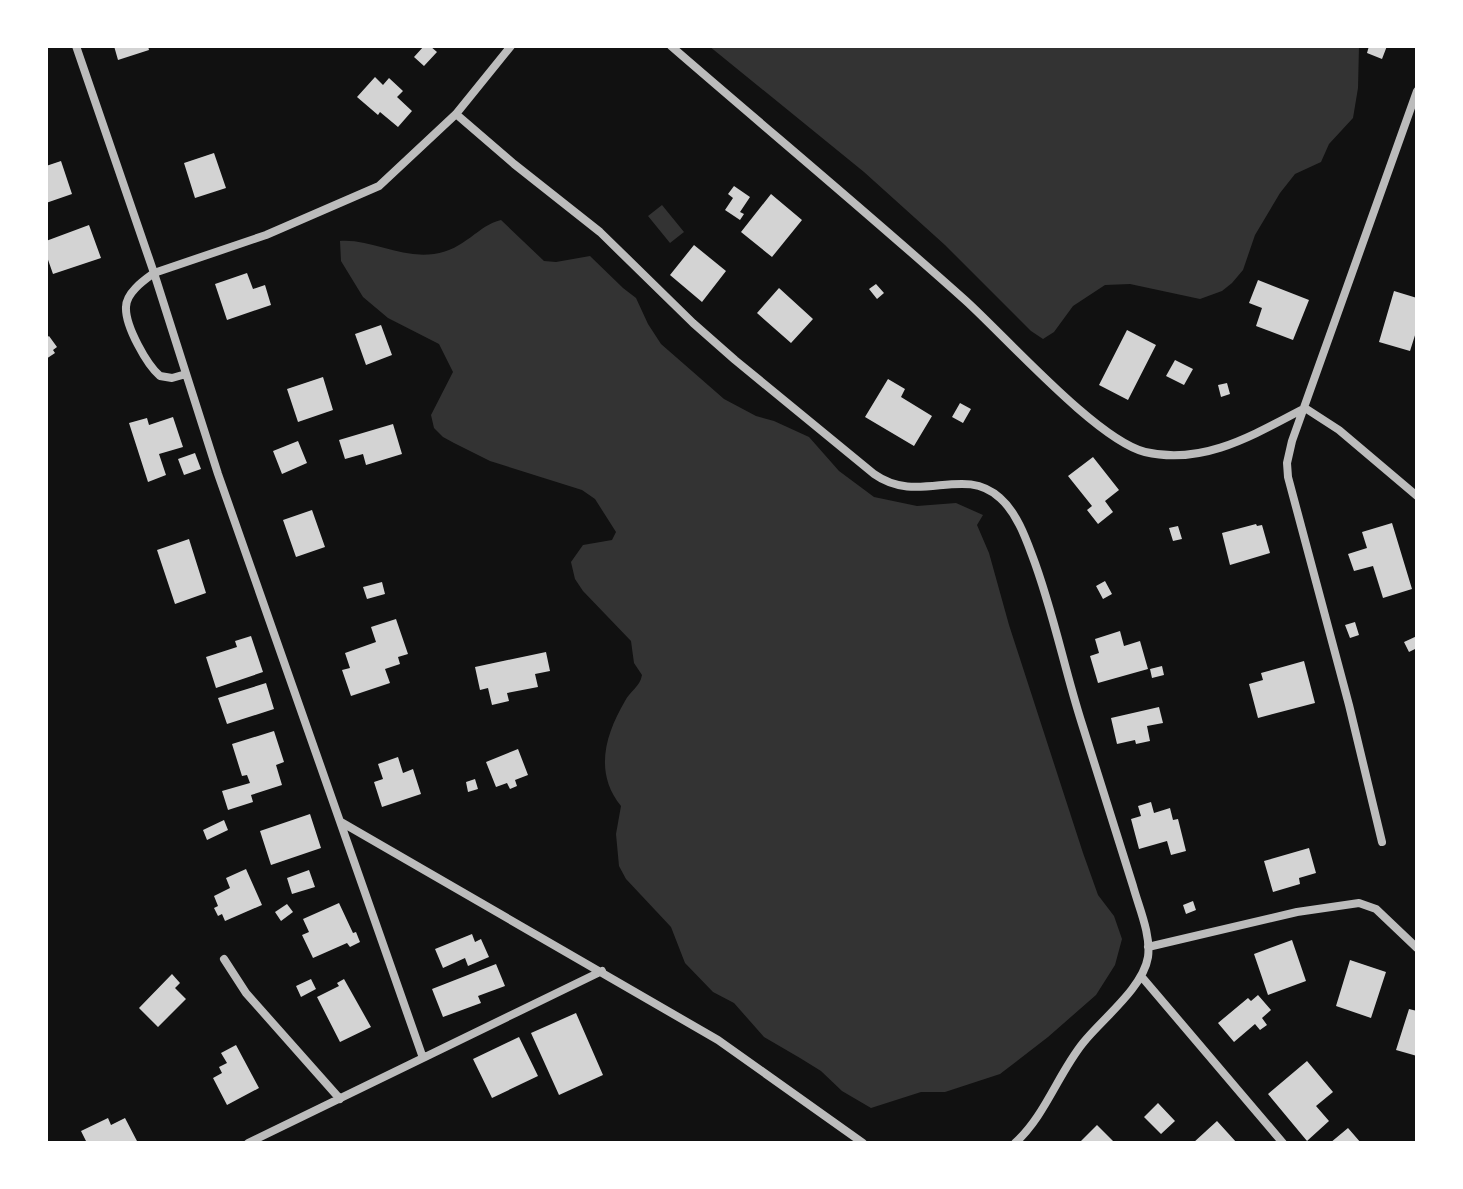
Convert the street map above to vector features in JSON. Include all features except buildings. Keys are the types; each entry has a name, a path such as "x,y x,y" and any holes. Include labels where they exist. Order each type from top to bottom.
{"street":[{"path":"76,46 154,273 223,489 423,1058"},
{"path":"186,374 168,378 156,373 143,355 126,306 139,284 154,273 266,235 364,194 394,174 456,114 511,46"},
{"path":"671,46 891,234 1088,416 1126,445 1167,455 1207,452 1250,436 1305,408"},
{"path":"1382,842 1287,473 1292,441 1417,91"},
{"path":"456,114 600,232 693,323 884,482 907,488 977,485 996,494 1005,503 1023,532 1039,574 1075,702 1142,916 1148,947 1146,966 1141,976 1074,1054 1032,1122 1015,1143"},
{"path":"1305,408 1339,430 1417,496"},
{"path":"341,822 718,1040 863,1143"},
{"path":"1148,947 1311,909 1359,903 1376,909 1417,948"},
{"path":"224,959 246,993 340,1099"},
{"path":"248,1143 602,971"},
{"path":"1141,976 1283,1143"}],"shaded area":[{"path":"709,46 1359,46 1358,88 1353,118 1329,144 1321,162 1295,174 1280,193 1255,235 1243,270 1222,291 1200,299 1130,284 1105,285 1073,306 1054,332 1043,339 864,172"},
{"path":"662,205 684,232 670,243 648,216"},
{"path":"501,220 544,261 590,256 636,298 661,344 724,399 756,416 809,437 839,471 874,497 917,506 956,503 983,515 977,525 989,553 1009,625 1083,853 1098,895 1114,916 1122,939 1115,965 1096,995 1000,1074 945,1092 921,1092 871,1108 842,1091 821,1071 764,1037 734,1003 713,992 685,963 671,927 626,879 619,866 616,834 621,806 607,780 605,754 618,714 642,675 634,663 631,641 583,591 575,579 571,562 583,545 612,540 616,532 595,499 582,490 490,461 443,437 434,428 431,415 453,372 439,344 388,318 363,297 341,261 340,241 364,243 410,254 434,254 454,248"}]}
